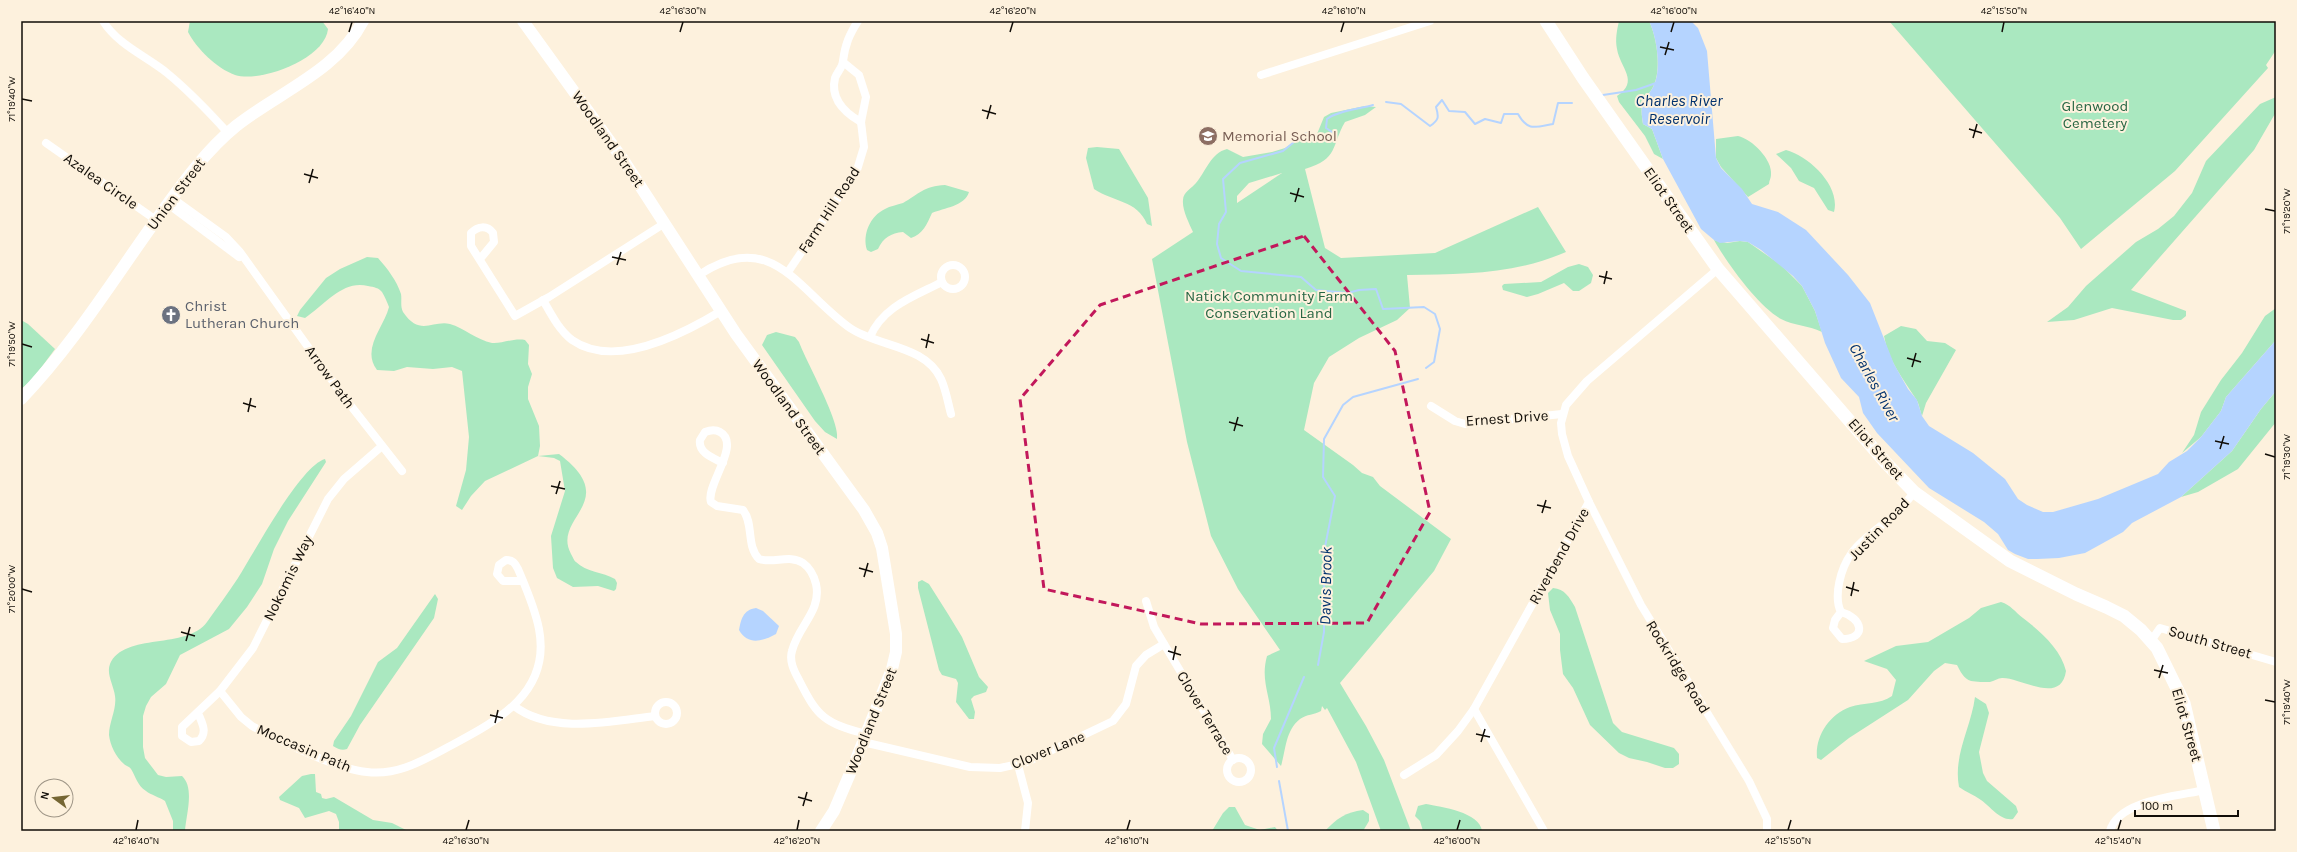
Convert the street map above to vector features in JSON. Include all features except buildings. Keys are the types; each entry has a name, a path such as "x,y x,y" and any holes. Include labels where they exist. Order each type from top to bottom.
{"main road":[{"name":"Eliot Street","path":"1546,21 1580,74 1718,269 1886,463 1914,492 2010,561 2124,616 2151,640 2167,666 2184,704 2214,831"}],"street":[{"path":"103,21 121,41 186,89 228,133"},
{"name":"Union Street","path":"21,399 63,349 197,165 228,133 336,57 350,42 363,21"},
{"name":"Woodland Street","path":"523,21 624,161 721,311 864,510 880,541 896,634 896,652 892,669 865,738 838,801 821,831"},
{"path":"858,21 846,44 843,62 835,78 835,84 839,104 845,112 861,122"},
{"path":"1261,75 1430,21"},
{"name":"Farm Hill Road","path":"788,272 860,163 865,140 861,122 866,102 861,79 856,72 843,62"},
{"name":"Azalea Circle","path":"46,143 156,220"},
{"name":"Arrow Path","path":"170,201 226,237 247,262 402,471"},
{"path":"480,259 515,316 665,223"},
{"path":"699,275 721,263 746,258 770,262 788,272 849,327 918,356 932,366 942,380 951,414"},
{"path":"1562,414 1573,395 1587,381 1718,269"},
{"path":"870,337 878,322 893,308 942,282"},
{"path":"543,300 561,329 572,340 587,347 604,352 632,349 675,336 721,311"},
{"name":"Ernest Drive","path":"1432,406 1455,421 1465,424 1562,414"},
{"name":"Riverbend Drive","path":"1404,775 1436,755 1458,731 1474,709 1589,502 1568,456 1562,434 1562,414"},
{"name":"Nokomis Way","path":"198,713 220,691 238,669 259,637 328,499 344,479 382,446"},
{"name":"Clover Lane","path":"723,463 711,490 711,502 717,506 743,510 748,518 753,551 759,559 769,561 795,559 808,567 815,580 817,593 816,605 791,652 794,671 811,705 827,720 865,738 970,767 1000,768 1018,764 1113,721 1126,704 1136,666 1146,655 1164,644"},
{"name":"Justin Road","path":"1841,612 1839,607 1839,587 1844,566 1851,553 1896,514 1914,492"},
{"name":"Rockridge Road","path":"1589,502 1641,605 1749,781 1767,818 1767,831"},
{"name":"Moccasin Path","path":"220,691 241,717 252,726 340,766 368,772 397,770 423,760 490,725 514,706 526,692 534,677 540,649 537,622 523,581"},
{"name":"Clover Terrace","path":"1146,601 1150,619 1233,760"},
{"name":"South Street","path":"2151,640 2160,628 2276,662"},
{"path":"514,706 532,716 565,722 603,722 655,716"},
{"path":"1474,709 1544,831"},
{"path":"1018,764 1028,803 1025,831"},
{"path":"2110,831 2117,817 2128,809 2142,804 2204,790"}],"highlighted area":[{"path":"1304,236 1395,351 1430,512 1367,623 1201,624 1044,589 1020,399 1100,305"}],"green space":[{"path":"190,21 322,21 328,29 324,40 316,50 304,59 275,72 246,77 235,75 221,68 196,45 188,32"},
{"path":"1619,21 1649,21 1652,28 1656,45 1658,63 1657,72 1653,87 1643,102 1642,115 1643,124 1652,129 1663,159 1654,154 1645,136 1619,102 1617,96 1624,90 1628,80 1616,45 1616,35"},
{"name":"Glenwood Cemetery","path":"1889,21 2276,21 2276,50 2266,65 2268,68 2175,171 2081,249 2060,218"},
{"path":"2276,97 2276,112 2254,150 2131,290 2186,311 2186,316 2181,320 2173,320 2112,308 2074,320 2047,322 2068,307 2086,286 2136,242 2158,229 2174,216 2192,193 2206,161 2260,104"},
{"name":"Natick Community Farm Conservation Land","path":"1365,106 1376,107 1365,115 1345,122 1329,156 1324,161 1305,169 1325,248 1341,258 1435,253 1538,207 1566,252 1546,260 1527,265 1488,272 1407,275 1410,308 1397,320 1359,338 1329,357 1314,383 1304,430 1362,473 1373,477 1380,486 1451,539 1434,571 1340,683 1366,726 1384,760 1411,831 1381,831 1356,762 1327,708 1325,710 1322,706 1321,711 1303,717 1291,729 1281,766 1262,744 1263,734 1271,719 1271,711 1265,681 1265,665 1267,656 1280,650 1238,589 1211,536 1187,442 1152,259 1193,232 1185,212 1183,197 1200,178 1209,163 1217,154 1227,149 1243,157 1285,148 1296,141 1317,134 1324,117 1331,113","holes":["1282,173 1237,203 1237,196 1249,183"]},
{"path":"1738,136 1749,141 1760,151 1769,163 1771,169 1769,184 1748,197 1721,167 1716,158 1716,139"},
{"path":"1097,147 1119,149 1148,198 1152,226 1147,224 1143,216 1131,206 1094,189 1086,158 1088,148"},
{"path":"1786,150 1795,153 1813,165 1828,183 1833,192 1835,202 1834,212 1828,210 1814,188 1799,181 1791,168 1776,154"},
{"path":"945,185 969,192 967,197 954,206 932,213 919,234 911,238 903,232 895,234 885,239 878,249 871,252 867,250 866,238 868,226 875,216 889,207 903,203 922,191 932,187"},
{"path":"1714,240 1727,243 1740,241 1748,242 1781,265 1802,286 1815,311 1822,332 1786,321 1772,313 1744,283"},
{"path":"367,257 378,258 388,270 397,284 401,294 403,312 409,320 415,324 426,326 444,323 450,324 492,343 525,340 529,345 528,364 532,374 528,387 528,399 539,426 540,446 538,456 485,481 471,496 462,510 456,506 466,470 469,437 462,371 452,367 433,369 407,367 394,371 377,370 371,354 372,346 389,307 382,292 376,288 359,285 351,286 336,293 305,318 297,316 300,310 326,278 340,269"},
{"path":"1579,264 1588,267 1593,275 1591,283 1579,291 1573,291 1564,283 1527,297 1503,290 1502,286 1504,284 1541,282 1568,267"},
{"path":"2276,308 2276,340 2226,397 2221,411 2201,437 2182,453 2194,435 2201,412 2221,380 2242,353 2265,316"},
{"path":"21,320 28,324 55,349 32,380 21,389"},
{"path":"1901,326 1916,329 1927,341 1945,343 1956,350 1926,403 1922,416 1917,401 1892,361 1886,345 1884,336"},
{"path":"776,332 795,337 799,342 829,406 837,431 837,439 825,432 815,421 762,345 767,335"},
{"path":"2276,391 2276,422 2238,469 2198,492 2181,497 2232,451 2261,409"},
{"path":"559,454 577,471 585,485 586,497 570,530 567,541 571,554 575,561 580,565 615,579 617,583 614,591 598,586 573,587 557,578 553,568 551,536 565,491 560,461 554,458 538,456"},
{"path":"325,459 326,462 288,521 274,549 262,584 247,607 229,629 180,655 166,684 151,697 146,706 143,716 143,747 145,758 158,775 166,777 182,776 188,787 189,802 185,831 173,831 173,821 165,801 143,789 131,769 121,761 112,747 109,730 115,701 109,672 110,664 117,654 128,648 185,636 198,631 207,622 238,578 291,493 303,477 315,465"},
{"path":"922,580 929,584 948,614 962,637 979,677 988,687 986,692 974,696 971,699 975,712 974,719 969,719 956,702 958,683 956,679 942,675 939,670 918,588 918,582"},
{"path":"1553,588 1564,592 1575,607 1613,723 1622,732 1674,748 1679,754 1679,764 1673,768 1665,768 1629,758 1619,753 1590,725 1573,688 1563,674 1560,634 1550,610 1548,593"},
{"path":"435,594 438,599 434,618 360,725 347,749 343,750 333,746 334,741 351,716 378,662 397,648"},
{"path":"2001,602 2010,607 2036,629 2049,641 2060,655 2066,671 2063,681 2056,687 2039,687 2002,678 1990,682 1971,681 1964,677 1957,665 1945,663 1934,671 1908,700 1849,738 1821,760 1817,758 1818,742 1821,734 1836,715 1855,705 1882,701 1892,696 1896,680 1887,669 1864,661 1896,646 1928,642 1969,618 1981,608"},
{"path":"1975,697 1986,704 1989,713 1979,752 1983,773 1987,781 2016,806 2018,812 2013,819 2000,816 1981,800 1959,787 1958,764"},
{"path":"315,774 316,792 321,794 322,798 326,799 334,797 373,820 392,823 408,831 339,831 339,822 336,814 329,811 305,818 299,808 280,800 279,797 302,776"},
{"path":"1426,804 1450,809 1467,815 1475,819 1480,825 1482,831 1423,831 1420,821 1415,816 1418,806"},
{"path":"1229,807 1235,807 1245,825 1260,830 1275,827 1278,831 1212,831 1223,813"},
{"path":"1363,810 1369,814 1369,821 1363,831 1325,831 1333,823 1351,812"}],"water":[{"name":"Charles River Reservoir","path":"1649,21 1691,21 1698,28 1707,51 1716,158 1721,168 1742,189 1752,204 1778,212 1806,230 1848,275 1870,303 1894,364 1908,389 1917,400 1922,416 1929,426 1973,453 2005,479 2018,499 2027,505 2043,512 2053,512 2098,499 2158,474 2169,462 2187,451 2201,437 2221,411 2226,397 2276,340 2276,391 2261,409 2232,451 2181,497 2132,523 2123,532 2085,553 2059,558 2028,559 2008,550 1998,534 1984,522 1929,488 1877,433 1863,413 1859,397 1841,378 1825,343 1815,311 1802,286 1793,276 1761,250 1748,242 1740,241 1720,243 1701,229 1663,159 1652,129 1643,124 1642,105 1656,80 1658,63 1656,45"},
{"path":"756,608 763,611 779,626 776,634 766,639 756,641 747,638 739,630 745,613"}],"waterway":[{"name":"Davis Brook","path":"1603,95 1636,90 1656,83"},
{"name":"Davis Brook","path":"1386,102 1401,104 1430,126 1437,120 1438,116 1436,107 1442,100 1449,111 1465,112 1475,124 1485,119 1501,123 1504,114 1518,114 1525,124 1533,127 1553,124 1558,103 1572,103"},
{"name":"Davis Brook","path":"1373,105 1342,112 1327,119 1326,128 1332,132 1333,139 1328,140 1305,133 1283,151 1240,163 1223,179 1226,212 1219,224 1217,244 1221,258 1241,271 1301,277 1316,290 1348,293 1359,290 1376,289 1383,309 1424,307 1435,314 1440,329 1434,362 1426,368"},
{"name":"Davis Brook","path":"1318,665 1324,632 1324,552 1335,496 1323,477 1324,439 1343,405 1353,397 1418,379"},
{"name":"Davis Brook","path":"1277,767 1274,748 1304,677"},
{"name":"Davis Brook","path":"1279,781 1288,831"}],"place":[{"name":"Memorial School","path":"1208,136"},
{"name":"Christ Lutheran Church","path":"171,315"}],"water label":[{"name":"Charles River","path":"1875,382"}]}
